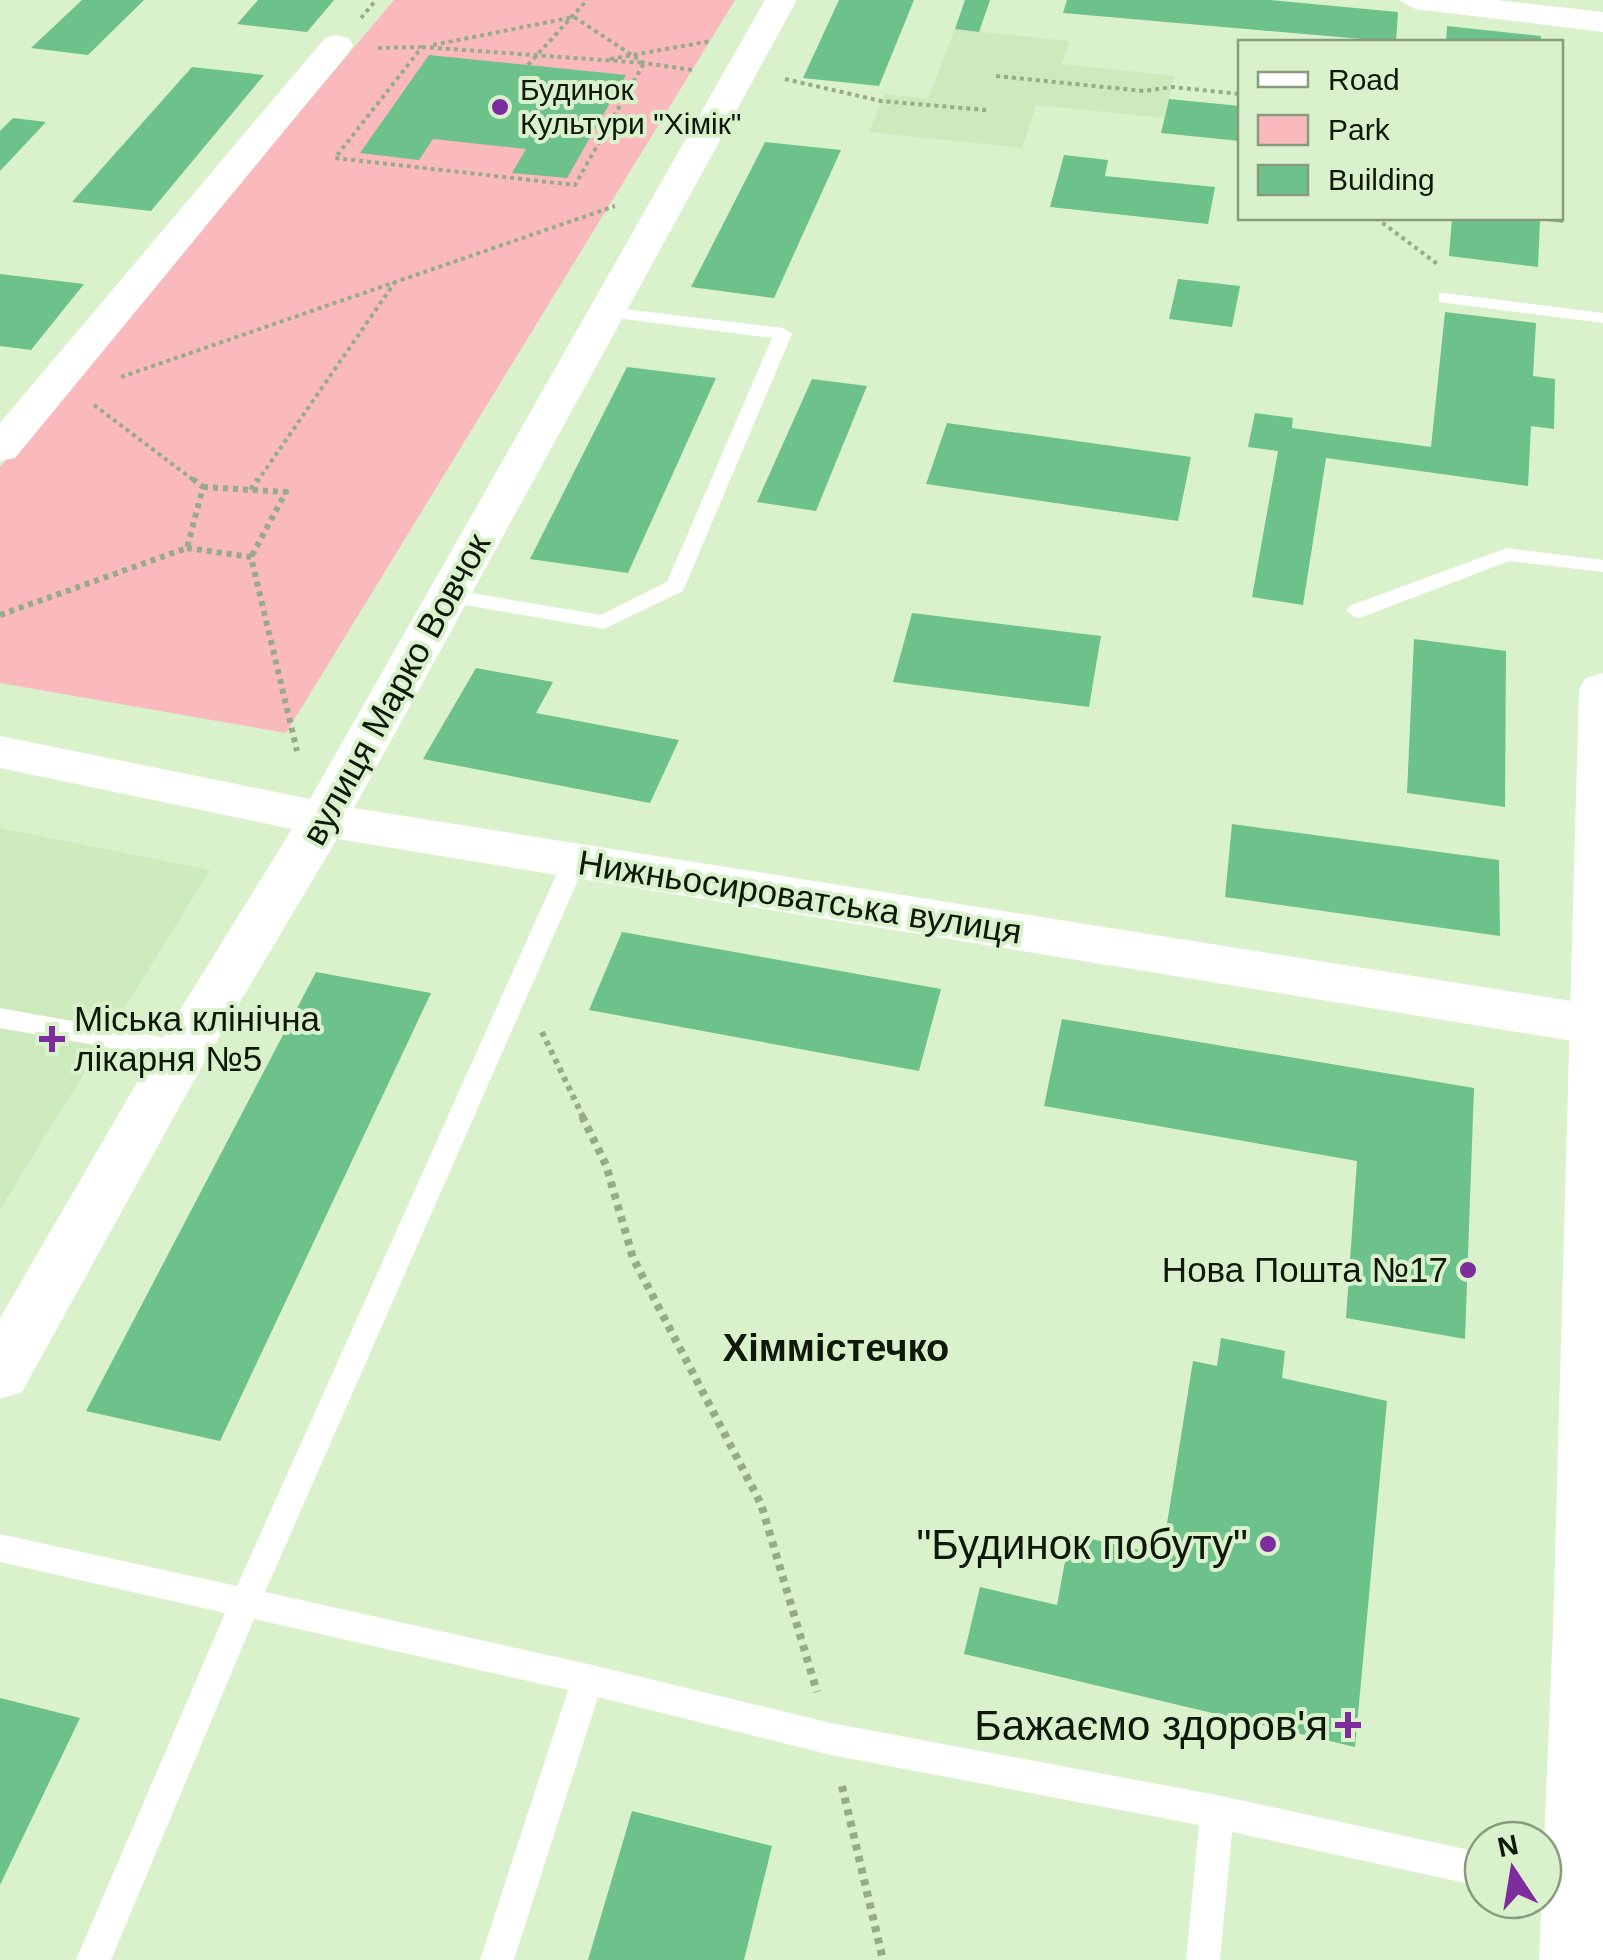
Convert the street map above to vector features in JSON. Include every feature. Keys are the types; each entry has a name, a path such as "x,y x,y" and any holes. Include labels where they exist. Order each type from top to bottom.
{"main road":[{"path":"1563,1879 1592,1795 1603,689"},
{"path":"1563,1901 1577,1960"}],"street":[{"name":"вулиця Марко Вовчок","path":"0,1372 184,1050 323,820 608,312 729,57 782,0"},
{"path":"1415,0 1603,22"},
{"path":"0,449 352,47"},
{"path":"0,384 47,391"},
{"name":"Нижньосироватська вулиця","path":"0,752 323,820 1600,1026"}],"lane":[{"path":"1446,298 1603,318"},
{"path":"448,596 604,622 676,586 783,334 608,312"},
{"path":"1357,611 1508,554 1603,566"},
{"path":"93,1960 245,1603 574,862"},
{"path":"0,1018 184,1050"},
{"path":"0,1548 832,1739 1217,1812 1463,1866"},
{"path":"497,1960 588,1680"},
{"path":"1203,1960 1217,1812"}],"path":[{"path":"528,65 587,0"},
{"path":"574,17 644,64 576,186 336,158 422,47 574,17"},
{"path":"352,47 422,47 644,64"},
{"path":"599,60 631,55 729,57 783,78 881,101 986,110"},
{"path":"996,76 1144,92 1172,88 1238,94"},
{"path":"115,380 618,204"},
{"path":"250,490 396,282"},
{"path":"93,404 203,487 286,492 251,557 297,750"},
{"path":"188,548 203,487"},
{"path":"0,615 188,548 251,557"},
{"path":"520,988 606,1165 633,1258 761,1504 832,1739 883,1960"}],"shaded area":[{"path":"955,29 1069,41 1062,64 1174,76 1164,118 1036,105 1022,148 869,132 884,94 928,99"},
{"name":"Міська клінічна лікарня №5","path":"0,828 210,870 0,1209"}],"green space":[{"path":"394,0 735,0 286,733 0,683 0,467"}],"building":[{"path":"82,0 144,0 88,55 31,48"},
{"path":"258,0 334,0 307,32 237,24"},
{"path":"839,0 914,0 879,86 803,78"},
{"path":"965,0 990,0 979,32 955,29"},
{"path":"1067,0 1270,0 1398,12 1396,40 1063,13"},
{"path":"1447,26 1541,36 1541,40 1446,40"},
{"name":"Будинок Культури \"Хімік\"","path":"429,55 626,75 567,178 512,173 526,149 433,139 419,160 360,153"},
{"path":"192,67 264,75 151,211 72,202"},
{"path":"1169,99 1238,106 1238,141 1161,133"},
{"path":"13,118 46,122 0,171 0,131"},
{"path":"765,142 841,150 774,298 691,287"},
{"path":"1064,155 1108,160 1105,176 1215,187 1208,224 1050,207"},
{"path":"1452,220 1540,220 1538,267 1449,256"},
{"path":"0,274 84,284 31,350 0,346"},
{"path":"1178,279 1240,286 1232,327 1169,319"},
{"path":"1445,312 1536,323 1533,376 1555,379 1554,429 1531,426 1528,486 1326,458 1303,605 1252,597 1278,451 1248,447 1255,413 1293,418 1292,428 1431,447"},
{"path":"627,367 716,378 628,573 530,559"},
{"path":"812,379 867,386 816,511 757,502"},
{"path":"947,423 1191,457 1178,521 926,484"},
{"path":"912,613 1101,636 1089,707 893,682"},
{"path":"1414,639 1506,651 1505,807 1407,793"},
{"path":"476,668 553,682 536,713 679,740 650,803 423,759"},
{"path":"1232,824 1499,860 1500,936 1225,897"},
{"path":"622,932 941,989 919,1071 589,1010"},
{"path":"316,972 431,993 220,1441 86,1411"},
{"path":"1062,1019 1474,1088 1465,1339 1346,1318 1357,1161 1044,1106"},
{"name":"\"Будинок побуту\"","path":"1221,1338 1285,1351 1282,1378 1387,1401 1355,1747 964,1654 980,1587 1057,1605 1070,1534 1162,1555 1193,1361 1217,1366"},
{"path":"0,1698 80,1718 0,1885"},
{"path":"632,1811 772,1846 744,1960 588,1960"}],"place":[{"name":"Будинок Культури \"Хімік\"","path":"500,107"},
{"name":"Міська клінічна лікарня №5","path":"52,1039"},
{"name":"Нова Пошта №17","path":"1468,1270"},
{"name":"\"Будинок побуту\"","path":"1268,1544"},
{"name":"Бажаємо здоров'я","path":"1348,1725"}],"district":[{"name":"Хіммістечко","path":"836,1348"}]}
